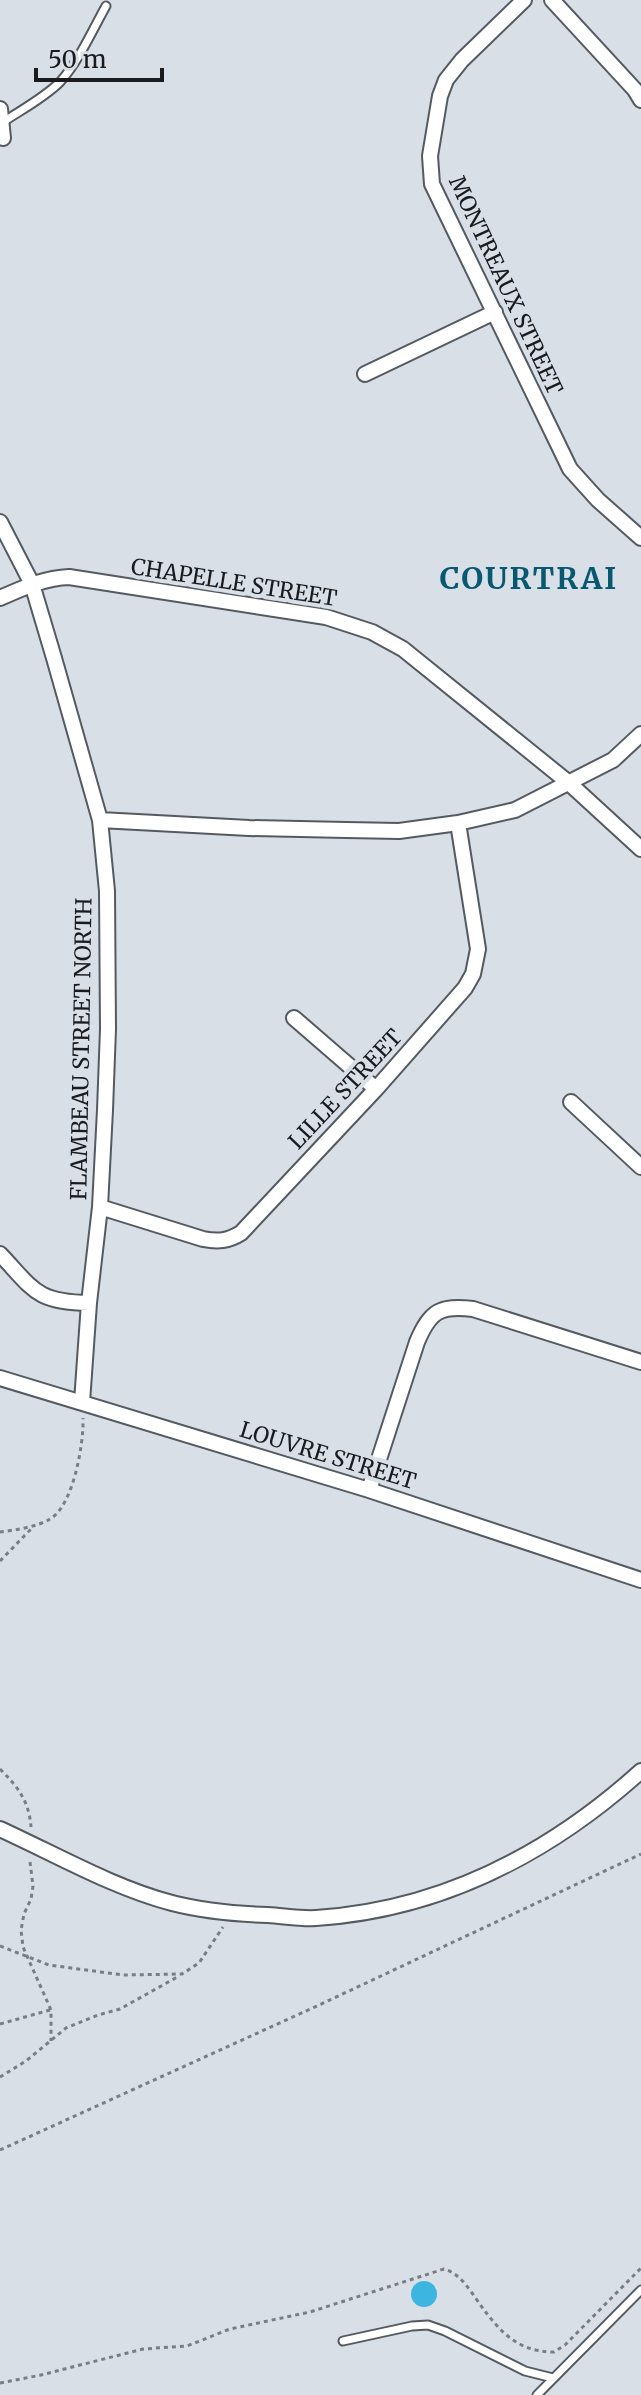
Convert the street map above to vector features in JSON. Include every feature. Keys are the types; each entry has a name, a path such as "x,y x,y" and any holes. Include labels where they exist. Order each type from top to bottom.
{"street":[{"name":"MONTREAUX STREET","path":"524,0 462,60 446,80 440,96 430,156 432,184 570,469 598,500 641,538"},
{"path":"552,0 641,100"},
{"path":"365,374 495,312"},
{"name":"FLAMBEAU STREET NORTH","path":"0,522 32,584 100,820 107,891 108,1029 100,1207 82,1402"},
{"name":"CHAPELLE STREET","path":"0,598 32,584 60,578 82,579 326,617 372,632 403,649 569,783 641,849"},
{"path":"100,820 249,828 399,831 458,823 515,810 613,760 641,734"},
{"name":"LILLE STREET","path":"100,1207 203,1239 218,1242 232,1238 241,1233 376,1089 465,988 476,964 478,949 458,823"},
{"path":"294,1018 376,1089"},
{"path":"571,1102 641,1167"},
{"path":"0,1254 37,1293 63,1303 89,1303"},
{"path":"369,1490 417,1342 432,1315 443,1308 473,1309 641,1362"},
{"name":"LOUVRE STREET","path":"0,1378 369,1490 641,1580"},
{"path":"0,1829 115,1883 171,1903 230,1913 315,1918 413,1902 461,1887 505,1866 557,1835 608,1801 641,1771"}],"lane":[{"path":"2,123 61,80 106,6"},
{"path":"537,2395 641,2290"},
{"path":"343,2341 428,2325 525,2371 553,2378"}],"path":[{"path":"0,1532 51,1519 65,1505 84,1433 82,1402"},
{"path":"0,1561 35,1524"},
{"path":"0,1770 25,1798 30,1812 31,1827 27,1841 33,1886 21,1930 26,1956 44,1989 51,2010 51,2041"},
{"path":"0,2150 641,1854"},
{"path":"0,2077 26,2061 66,2028 120,2009 199,1963 230,1913"},
{"path":"0,1946 49,1965 123,1975 182,1974"},
{"path":"0,2024 51,2010"},
{"path":"0,2383 143,2349 187,2346 230,2329 310,2312 444,2269 459,2278 507,2337 522,2345 554,2352 565,2345 641,2268"}],"water":[{"path":"424,2281 433,2285 437,2294 433,2303 424,2307 415,2303 411,2294 415,2285"}],"district":[{"name":"COURTRAI","path":"529,578"}]}
